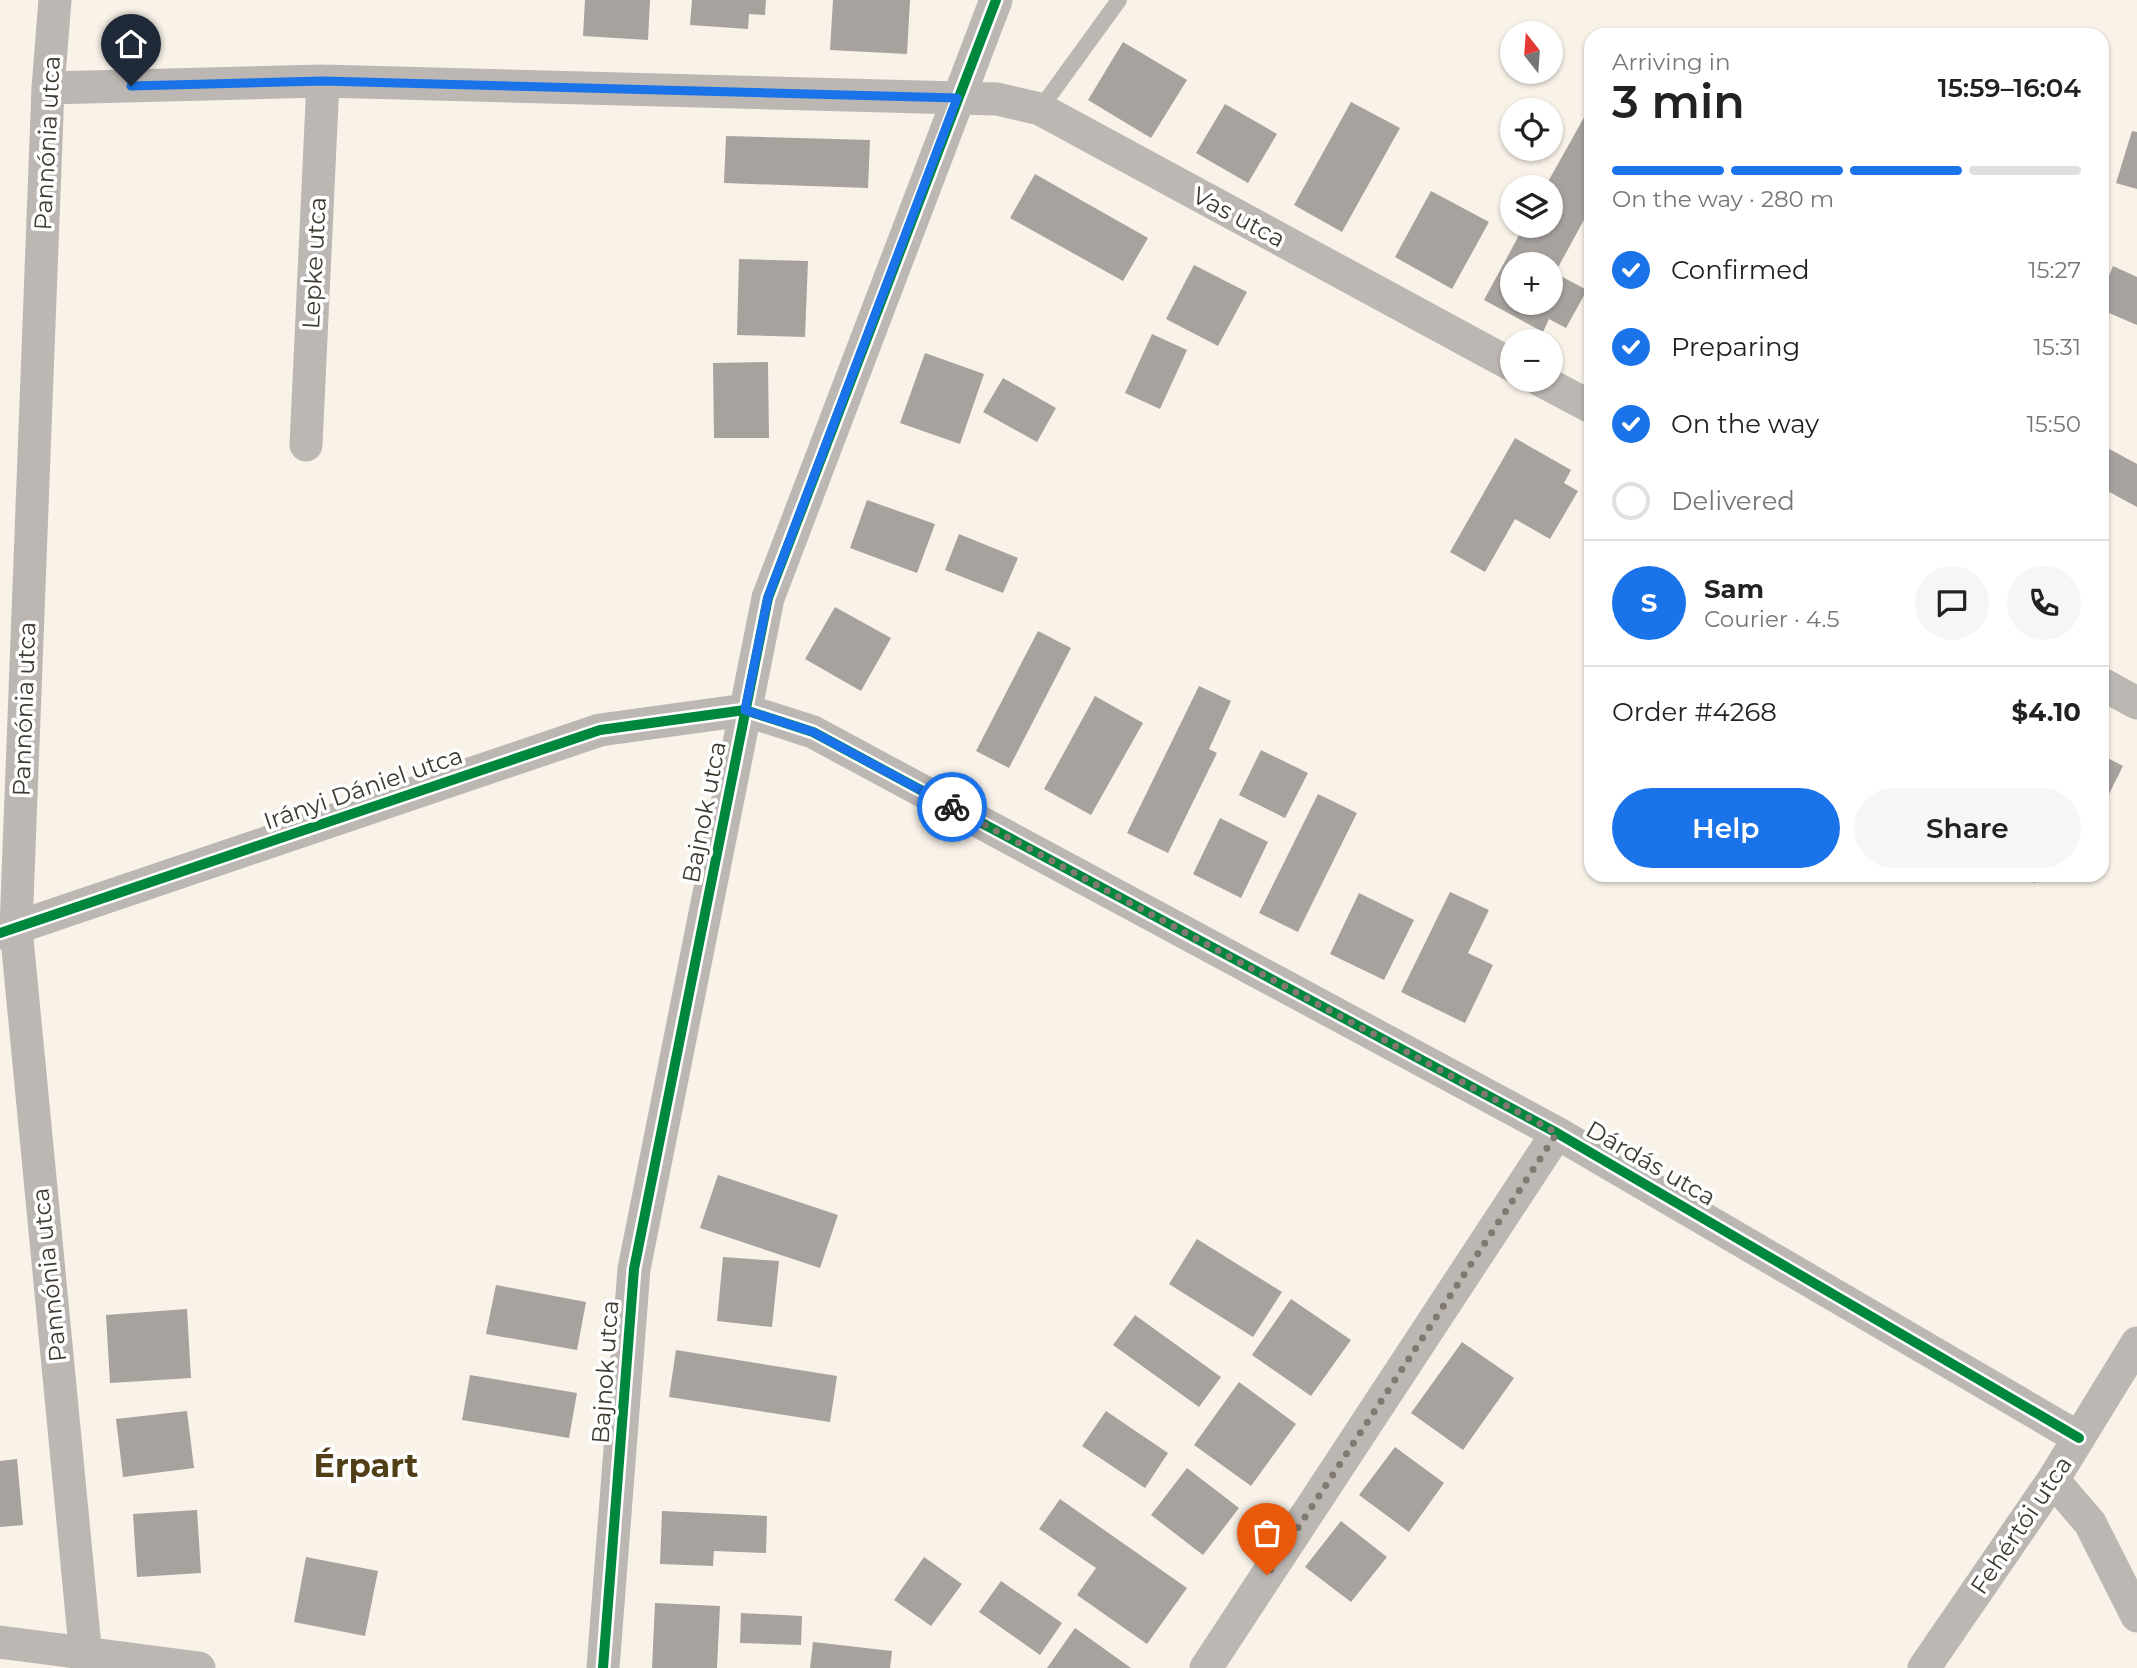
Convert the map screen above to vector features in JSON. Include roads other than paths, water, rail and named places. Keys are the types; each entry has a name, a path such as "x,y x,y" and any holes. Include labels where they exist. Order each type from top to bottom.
{"street":[{"name":"Pannónia utca","path":"55,0 48,88 8,931 87,1660"},
{"name":"Bajnok utca","path":"603,1668 634,1269 768,597 996,0"},
{"path":"48,88 323,81 957,98"},
{"name":"Lepke utca","path":"306,445 323,81"},
{"name":"Vas utca","path":"957,98 997,99 1040,109 1500,358"},
{"path":"1563,392 1584,403"},
{"path":"2109,688 2137,703"},
{"name":"Irányi Dániel utca","path":"8,931 600,730 745,710"},
{"name":"Dárdás utca","path":"745,710 813,732 1557,1133 2079,1438"},
{"path":"1206,1668 1557,1133"},
{"name":"Fehértói utca","path":"1924,1668 2053,1480 2137,1343"},
{"path":"2053,1480 2091,1522 2137,1616"},
{"path":"0,1642 87,1660 199,1668"}],"lane":[{"path":"1040,109 1119,0"}],"district":[{"name":"Érpart","path":"366,1465"}]}
